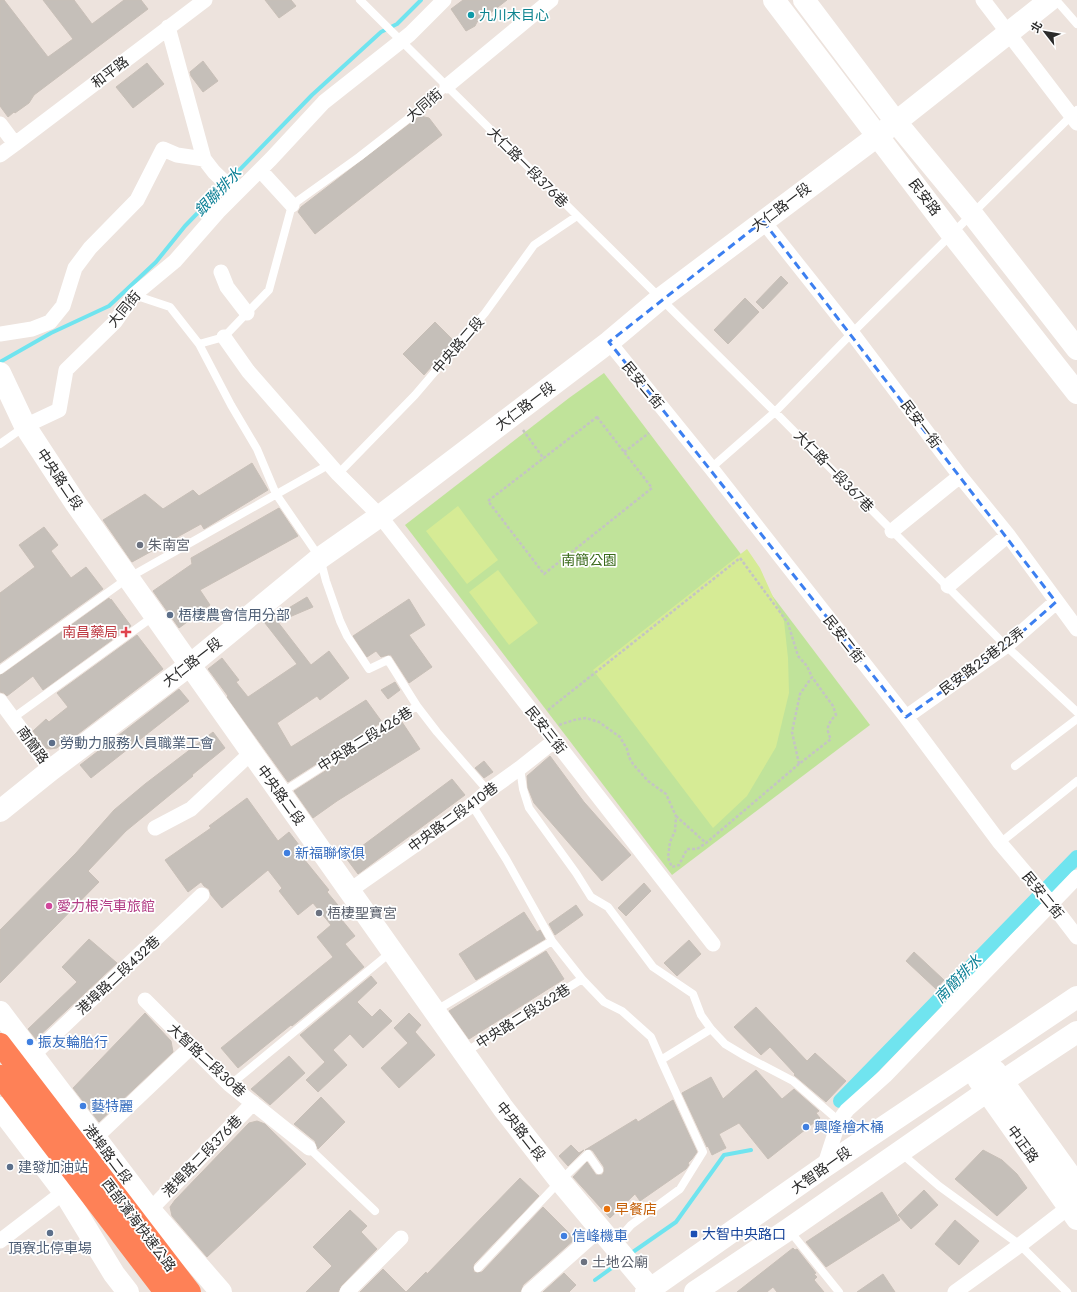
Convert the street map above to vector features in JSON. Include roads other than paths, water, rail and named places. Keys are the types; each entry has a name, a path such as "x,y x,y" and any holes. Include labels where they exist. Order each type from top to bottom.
{"highway":[{"name":"西部濱海快速公路","path":"0,1044 162,1284"},
{"name":"西部濱海快速公路","path":"0,1076 162,1284 190,1292"},
{"path":"162,1284 194,1292"}],"street":[{"path":"398,38 410,34 444,0"},
{"name":"大同街","path":"447,86 551,0"},
{"name":"民安路","path":"774,0 952,234 1077,393"},
{"name":"民安路","path":"804,0 896,122 972,214 1077,349"},
{"path":"984,0 1075,116"},
{"name":"大仁路一段","path":"0,811 51,770 190,665 320,558 380,516 609,342 660,299 896,122 1050,0"},
{"name":"和平路","path":"0,155 168,27 196,2"},
{"path":"168,27 204,159 214,172 236,193"},
{"name":"大同街","path":"25,426 59,410 66,370 115,322 134,295 175,261 236,193 260,170 324,102 398,38"},
{"path":"0,124 15,144"},
{"path":"0,334 32,329 50,322 63,306 75,268 90,248 137,200 164,148 177,155 204,159"},
{"path":"260,170 292,205"},
{"name":"民安一街","path":"763,221 852,333 960,476 1008,535 1077,629"},
{"path":"221,272 227,287 247,313"},
{"path":"224,337 248,371 334,469 380,516"},
{"name":"民安二街","path":"609,342 711,468 906,717 1000,843 1051,903 1077,937"},
{"name":"中央路二段","path":"0,374 25,426 76,504 502,1108 560,1181 633,1267 650,1291"},
{"path":"892,531 960,476"},
{"name":"民安三街","path":"380,516 712,944"},
{"path":"948,586 1008,535"},
{"name":"民安路25巷22弄","path":"906,717 1006,646 1056,602"},
{"name":"南簡路","path":"0,702 51,770"},
{"name":"中央路二段410巷","path":"349,891 472,805 554,741"},
{"path":"155,828 191,809 251,753"},
{"path":"824,1167 839,1121 847,1110 885,1076 1077,877"},
{"name":"港埠路二段432巷","path":"33,1054 202,895"},
{"name":"大智路一段","path":"650,1291 824,1167 1077,997"},
{"name":"大智路二段30巷","path":"145,1000 230,1085 309,1148"},
{"name":"港埠路二段","path":"0,1012 150,1210 221,1292"},
{"path":"695,1292 994,1087 1077,1032"},
{"path":"96,1137 191,1047"},
{"name":"中正路","path":"979,1063 1074,1208"},
{"name":"中正路","path":"994,1087 1077,1185"},
{"name":"港埠路二段376巷","path":"150,1210 253,1103"},
{"path":"0,1108 65,1194 114,1274 128,1292"},
{"path":"65,1194 95,1211 162,1284"},
{"path":"0,1241 65,1194"},
{"path":"955,1292 1074,1208"},
{"path":"529,1292 607,1236"},
{"path":"347,1292 400,1238"}],"lane":[{"name":"大仁路一段376巷","path":"360,0 660,299"},
{"path":"1056,0 1077,24"},
{"name":"大同街","path":"292,205 371,147 427,104 447,86"},
{"path":"711,468 775,412 972,214 1075,116"},
{"path":"199,344 224,337 269,290 292,205"},
{"name":"中央路二段","path":"128,578 276,494 334,469 415,395 480,319 534,245 577,216"},
{"path":"134,295 170,307 199,344 231,405 257,449 276,494 320,558 326,581 347,636 369,669 388,660 418,706"},
{"name":"大仁路一段367巷","path":"660,299 775,412 1006,646 1077,712"},
{"path":"0,444 25,426"},
{"path":"0,670 128,578"},
{"path":"13,718 155,616"},
{"name":"中央路二段426巷","path":"280,793 418,706 436,732 488,791"},
{"path":"1015,766 1077,719"},
{"path":"520,768 522,789 529,808 576,873 591,897 608,908 653,967 693,994 701,1014 711,1029 725,1044 793,1081 839,1121"},
{"path":"1000,843 1077,781"},
{"path":"472,805 506,859 552,941 582,979 604,1002 622,1010 651,1037 703,1152 680,1189 631,1225 607,1236"},
{"path":"435,1011 552,941"},
{"path":"230,1085 391,951"},
{"name":"中央路二段362巷","path":"464,1054 582,979"},
{"path":"661,1060 711,1029"},
{"path":"309,1148 374,1211"},
{"path":"900,1152 939,1186 1020,1245 1067,1292"},
{"path":"478,1268 560,1181 588,1154 599,1170"},
{"path":"789,1229 839,1292"}],"waterway":[{"name":"銀聯排水","path":"0,362 51,333 109,306 156,262 185,226 312,95 381,32 397,24 421,0"},
{"name":"南簡排水","path":"840,1101 1077,857"},
{"path":"630,1254 676,1222 724,1155 751,1150"},
{"path":"595,1280 620,1262"}],"place":[{"name":"九川木目心","path":"471,15"},
{"name":"朱南宮","path":"140,545"},
{"name":"梧棲農會信用分部","path":"170,615"},
{"name":"南昌藥局","path":"126,632"},
{"name":"勞動力服務人員職業工會","path":"52,743"},
{"name":"新福聯傢俱","path":"287,853"},
{"name":"愛力根汽車旅館","path":"49,906"},
{"name":"梧棲聖寶宮","path":"319,913"},
{"name":"振友輪胎行","path":"30,1042"},
{"name":"藝特麗","path":"83,1106"},
{"name":"興隆檜木桶","path":"806,1127"},
{"name":"建發加油站","path":"10,1167"},
{"name":"早餐店","path":"607,1209"},
{"name":"頂寮北停車場","path":"50,1233"},
{"name":"大智中央路口","path":"694,1234"},
{"name":"信峰機車","path":"564,1236"},
{"name":"土地公廟","path":"584,1262"}],"park label":[{"name":"南簡公園","path":"589,560"}]}
